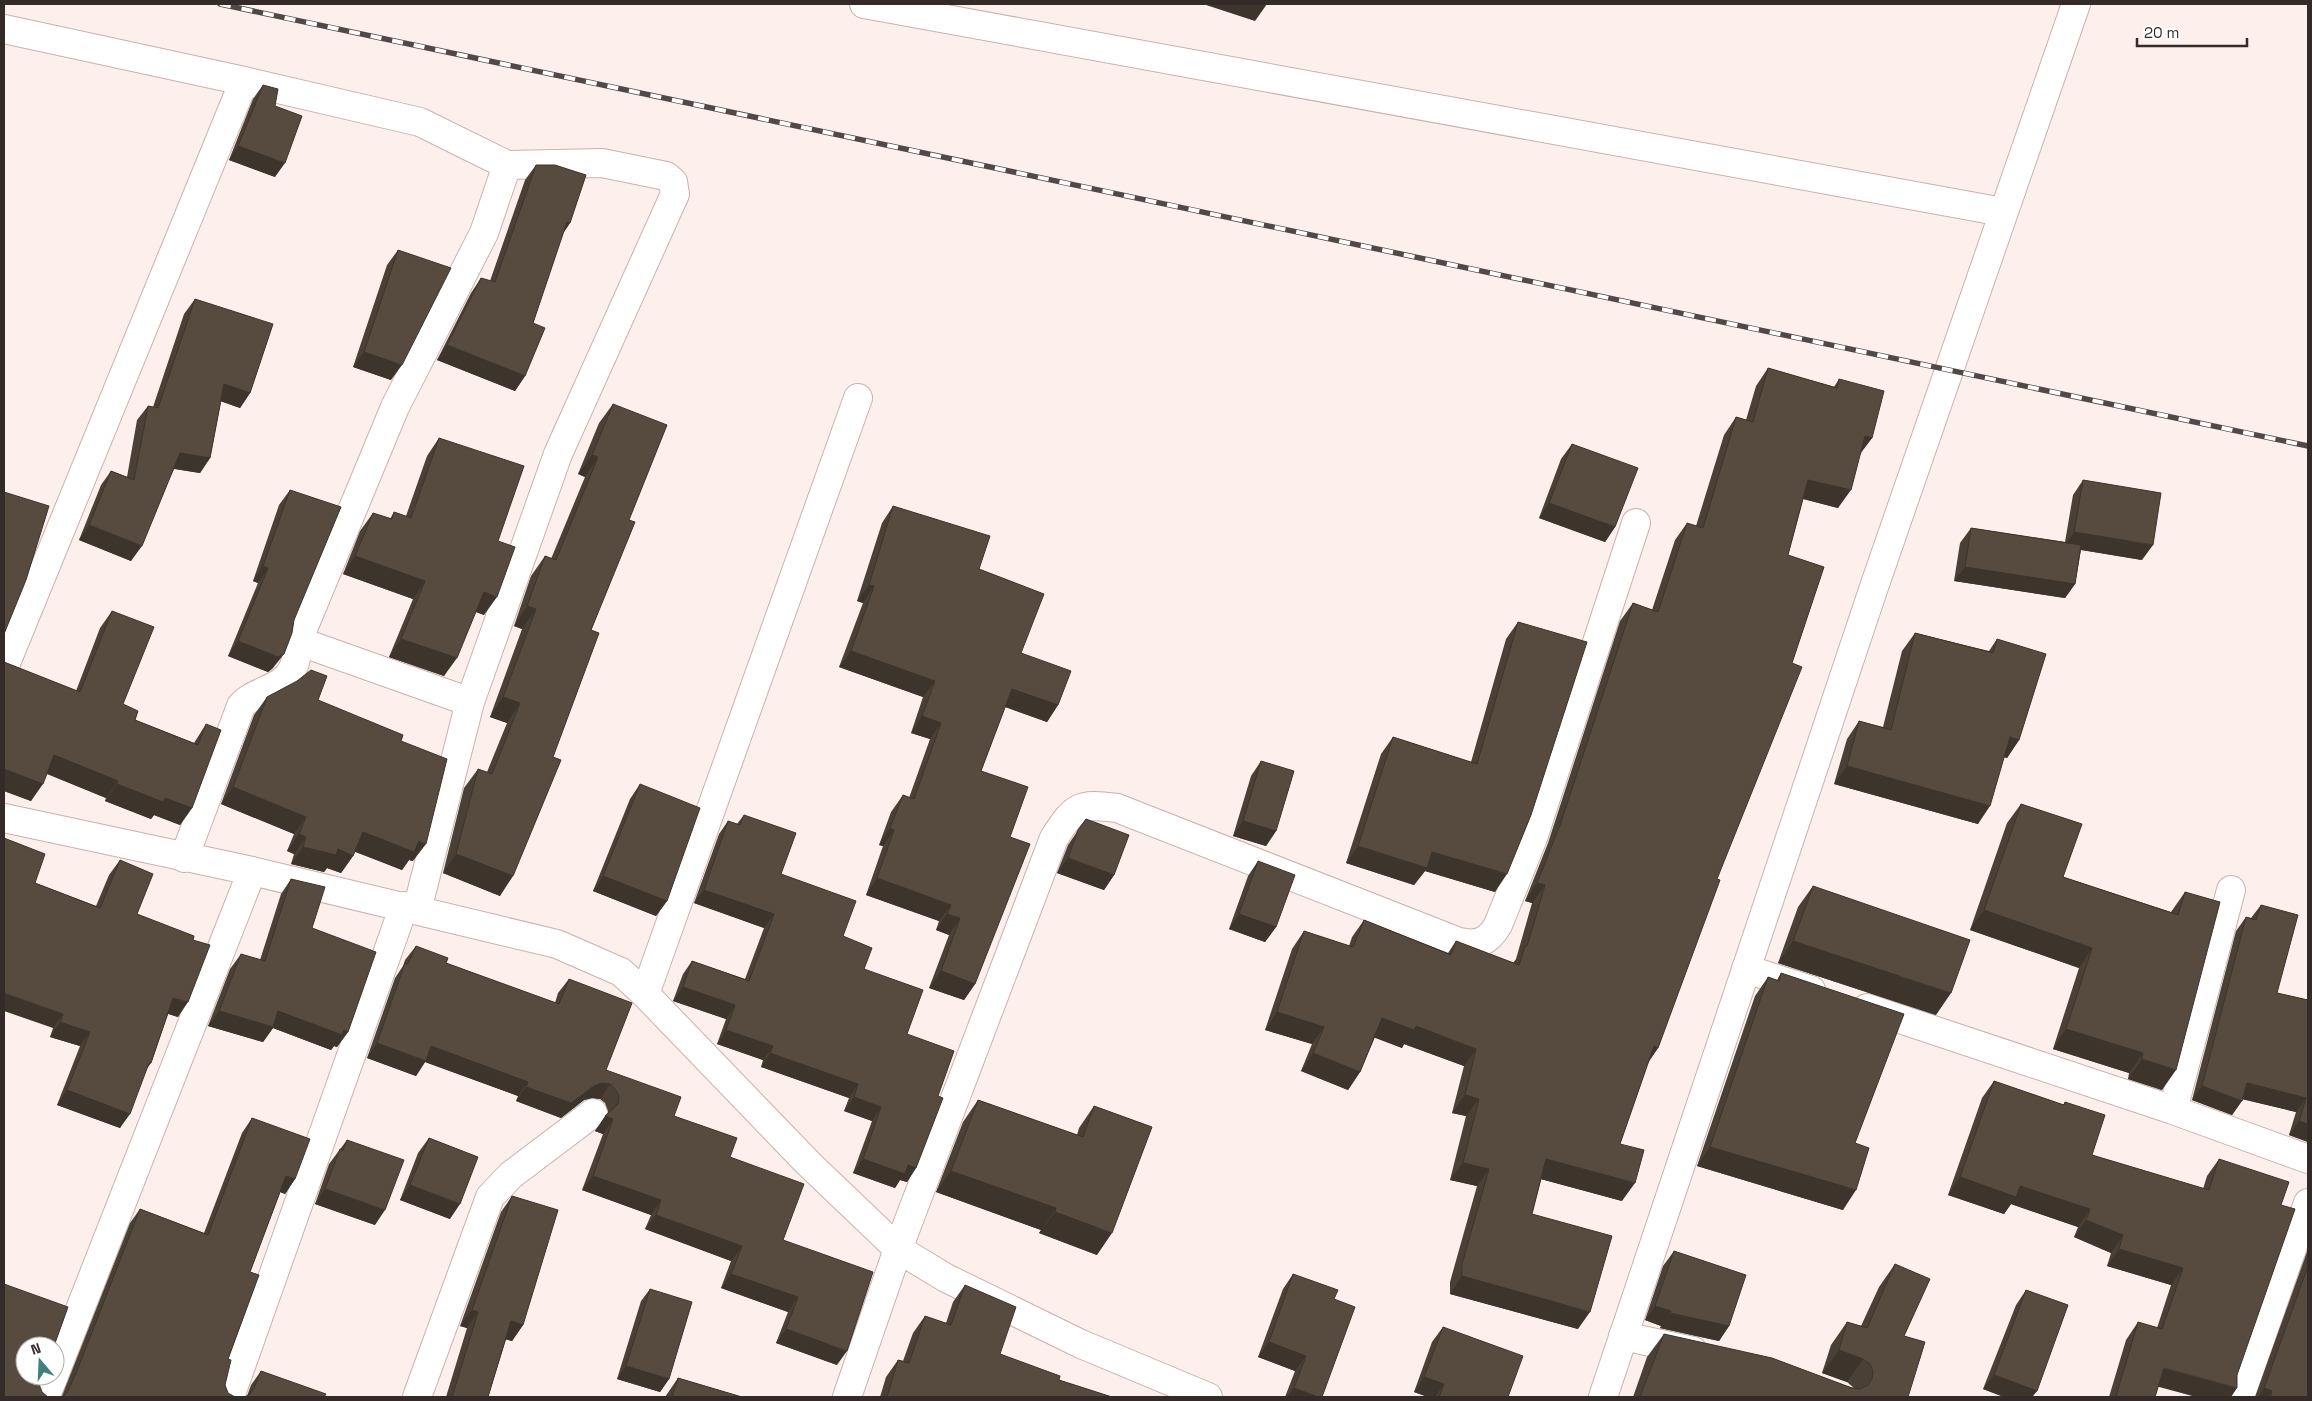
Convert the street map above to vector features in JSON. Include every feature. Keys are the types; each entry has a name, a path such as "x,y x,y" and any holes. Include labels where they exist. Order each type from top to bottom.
{"street":[{"path":"864,4 2003,212"},
{"path":"1603,1397 2003,212 2076,4"},
{"path":"4,29 244,81 420,122 507,165 602,163 666,176 673,182 675,194 558,454 470,702 411,908 230,1397"},
{"path":"4,668 244,81"},
{"path":"184,858 241,706 247,699 289,676 294,667 298,641 395,407 484,232 507,165"},
{"path":"645,994 858,398"},
{"path":"847,1397 898,1249 1054,838 1070,814 1091,804 1117,808 1459,942 1474,945 1492,936 1533,838 1636,523"},
{"path":"298,641 470,702"},
{"path":"4,818 252,871 558,944 621,972 645,994 808,1163 898,1249 946,1278 1081,1344 1208,1397"},
{"path":"65,1346 252,871"},
{"path":"2173,1110 2231,890"},
{"path":"1746,969 2173,1110 2308,1159"},
{"path":"417,1397 490,1197 511,1174 593,1113"},
{"path":"2240,1397 2308,1203"},
{"path":"1623,1336 1721,1357"}],"building":[{"path":"263,85 278,89 275,106 302,116 285,163 238,146"},
{"path":"536,165 555,165 586,175 570,223 567,222 533,323 545,328 525,376 447,345 481,278 495,282"},
{"path":"398,250 451,268 402,365 364,352"},
{"path":"195,299 273,324 250,393 224,384 210,458 180,453 142,546 89,525 111,471 134,480 148,406 158,408"},
{"path":"1768,368 1837,388 1839,379 1884,391 1872,438 1865,436 1851,490 1808,480 1788,555 1824,567 1792,663 1802,667 1717,879 1720,880 1658,1048 1654,1046 1620,1144 1644,1150 1635,1183 1546,1159 1532,1214 1612,1236 1590,1312 1462,1276 1462,1264 1489,1169 1463,1163 1479,1099 1465,1095 1476,1049 1416,1026 1414,1030 1382,1018 1360,1072 1313,1053 1324,1027 1277,1012 1304,931 1353,947 1364,920 1451,955 1456,941 1519,965 1525,946 1527,946 1545,885 1537,883 1560,825 1633,603 1658,612 1687,523 1703,528 1736,417 1753,422"},
{"path":"613,404 667,425 629,520 635,522 591,630 599,633 553,757 561,760 513,876 456,854 478,769 492,774 520,703 503,697 536,609 527,606 545,556 556,560 598,457 592,455"},
{"path":"439,438 524,466 498,541 515,547 497,597 484,592 457,658 401,639 425,581 355,556 373,513 392,519 394,512 411,518"},
{"path":"1572,444 1638,468 1615,527 1549,503"},
{"path":"2083,480 2161,493 2153,545 2074,532"},
{"path":"290,490 341,507 294,620 292,633 284,654 278,657 238,641 268,568 263,566"},
{"path":"4,492 49,506 26,580 4,634"},
{"path":"893,506 990,536 979,569 1044,594 1021,653 1071,671 1058,705 1012,689 981,771 1028,787 1010,837 1030,844 975,984 941,971 960,918 947,914 951,905 877,878 894,830 890,828 903,795 914,799 941,723 922,716 935,681 851,651 874,586 869,585"},
{"path":"1971,528 2081,545 2075,584 1965,567"},
{"path":"112,611 154,627 123,704 138,711 135,720 198,745 206,724 221,730 192,808 165,798 163,802 117,784 118,781 54,755 43,784 4,769 4,662 80,692"},
{"path":"1518,622 1587,642 1531,815 1507,874 1432,852 1427,868 1358,846 1393,737 1477,764"},
{"path":"1915,633 1993,653 1997,639 2046,654 2019,740 2010,737 1990,806 1847,766 1859,721 1891,730"},
{"path":"311,670 327,676 318,700 403,735 401,741 447,759 426,844 419,841 414,852 363,832 353,856 338,849 336,855 303,847 306,837 299,834 306,817 233,787 267,697 297,681"},
{"path":"1261,761 1294,771 1276,831 1243,821"},
{"path":"640,784 700,808 667,901 603,876"},
{"path":"2021,804 2082,824 2063,877 2178,915 2185,892 2220,902 2176,1070 2142,1059 2143,1053 2066,1029 2092,948 1984,910"},
{"path":"744,815 796,833 781,874 856,901 843,936 872,948 864,969 923,990 907,1034 954,1051 938,1096 943,1098 916,1168 908,1165 905,1174 863,1159 881,1107 854,1097 858,1084 770,1053 773,1046 726,1030 735,1005 683,987 692,961 749,981 774,914 704,890 728,821 740,825"},
{"path":"1086,819 1129,835 1114,875 1068,858 1078,830"},
{"path":"4,838 45,854 35,883 100,908 120,860 153,874 137,914 194,936 193,940 210,945 188,1002 173,998 151,1063 149,1063 130,1114 67,1090 90,1032 60,1022 63,1014 4,993"},
{"path":"1258,861 1295,875 1276,927 1239,914"},
{"path":"291,879 325,887 312,928 376,952 348,1032 344,1030 342,1035 278,1011 273,1027 219,1011 241,954 265,961"},
{"path":"1813,886 1970,940 1951,993 1793,941"},
{"path":"2261,905 2298,915 2277,993 2308,1000 2308,1124 2299,1121 2306,1098 2247,1083 2242,1101 2202,1086 2246,917 2256,920"},
{"path":"416,946 448,958 446,963 559,1004 569,979 632,1003 606,1070 681,1097 674,1116 737,1138 730,1157 804,1184 783,1240 873,1272 847,1351 786,1329 798,1297 731,1274 742,1246 656,1215 661,1200 593,1176 613,1119 605,1116 618,1104 619,1096 610,1084 602,1083 594,1086 571,1103 526,1087 528,1082 431,1046 426,1061 377,1043 405,963 408,964"},
{"path":"1781,973 1904,1014 1855,1143 1869,1148 1856,1190 1710,1147 1768,977 1779,981"},
{"path":"1994,1081 2064,1105 2065,1102 2105,1115 2092,1155 2209,1190 2219,1159 2289,1182 2281,1205 2295,1209 2237,1375 2237,1388 2164,1368 2155,1397 2116,1396 2138,1322 2162,1329 2183,1268 2119,1249 2123,1235 2086,1220 2090,1209 2020,1186 2016,1197 1960,1177"},
{"path":"978,1100 1083,1137 1094,1106 1152,1127 1112,1233 1055,1212 1056,1208 951,1171"},
{"path":"252,1118 310,1139 295,1179 286,1176 250,1272 259,1275 228,1359 231,1360 225,1385 228,1393 235,1397 59,1397 64,1396 69,1389 140,1209 208,1235"},
{"path":"429,1138 478,1157 460,1204 410,1185"},
{"path":"347,1140 404,1160 385,1210 325,1189 340,1149 343,1150"},
{"path":"512,1196 558,1210 523,1325 511,1321 488,1397 452,1397 478,1312 472,1310"},
{"path":"1674,1251 1746,1275 1729,1326 1670,1313 1671,1311 1655,1306"},
{"path":"1895,1264 1930,1279 1904,1336 1925,1342 1908,1397 1640,1397 1664,1334 1772,1358 1852,1388 1860,1389 1868,1385 1872,1379 1873,1371 1870,1364 1863,1359 1839,1350 1847,1322 1867,1328"},
{"path":"2308,1266 2308,1397 2271,1397 2272,1391 2264,1388"},
{"path":"1293,1274 1338,1290 1334,1299 1355,1307 1322,1397 1294,1388 1306,1356 1269,1342"},
{"path":"4,1284 68,1307 58,1336 15,1336 15,1386 40,1386 42,1392 48,1397 4,1397"},
{"path":"965,1285 1016,1307 1000,1354 1060,1376 1059,1380 1112,1397 887,1397 898,1360 909,1363 925,1316 951,1325"},
{"path":"650,1289 692,1302 669,1379 626,1366"},
{"path":"2026,1290 2068,1305 2037,1391 1994,1375"},
{"path":"1443,1327 1523,1356 1508,1397 1439,1397 1444,1384 1424,1377"},
{"path":"261,1371 326,1394 324,1397 245,1397 254,1388"},
{"path":"678,1378 742,1397 672,1397"}],"railway":[{"path":"220,4 2308,446"}]}
